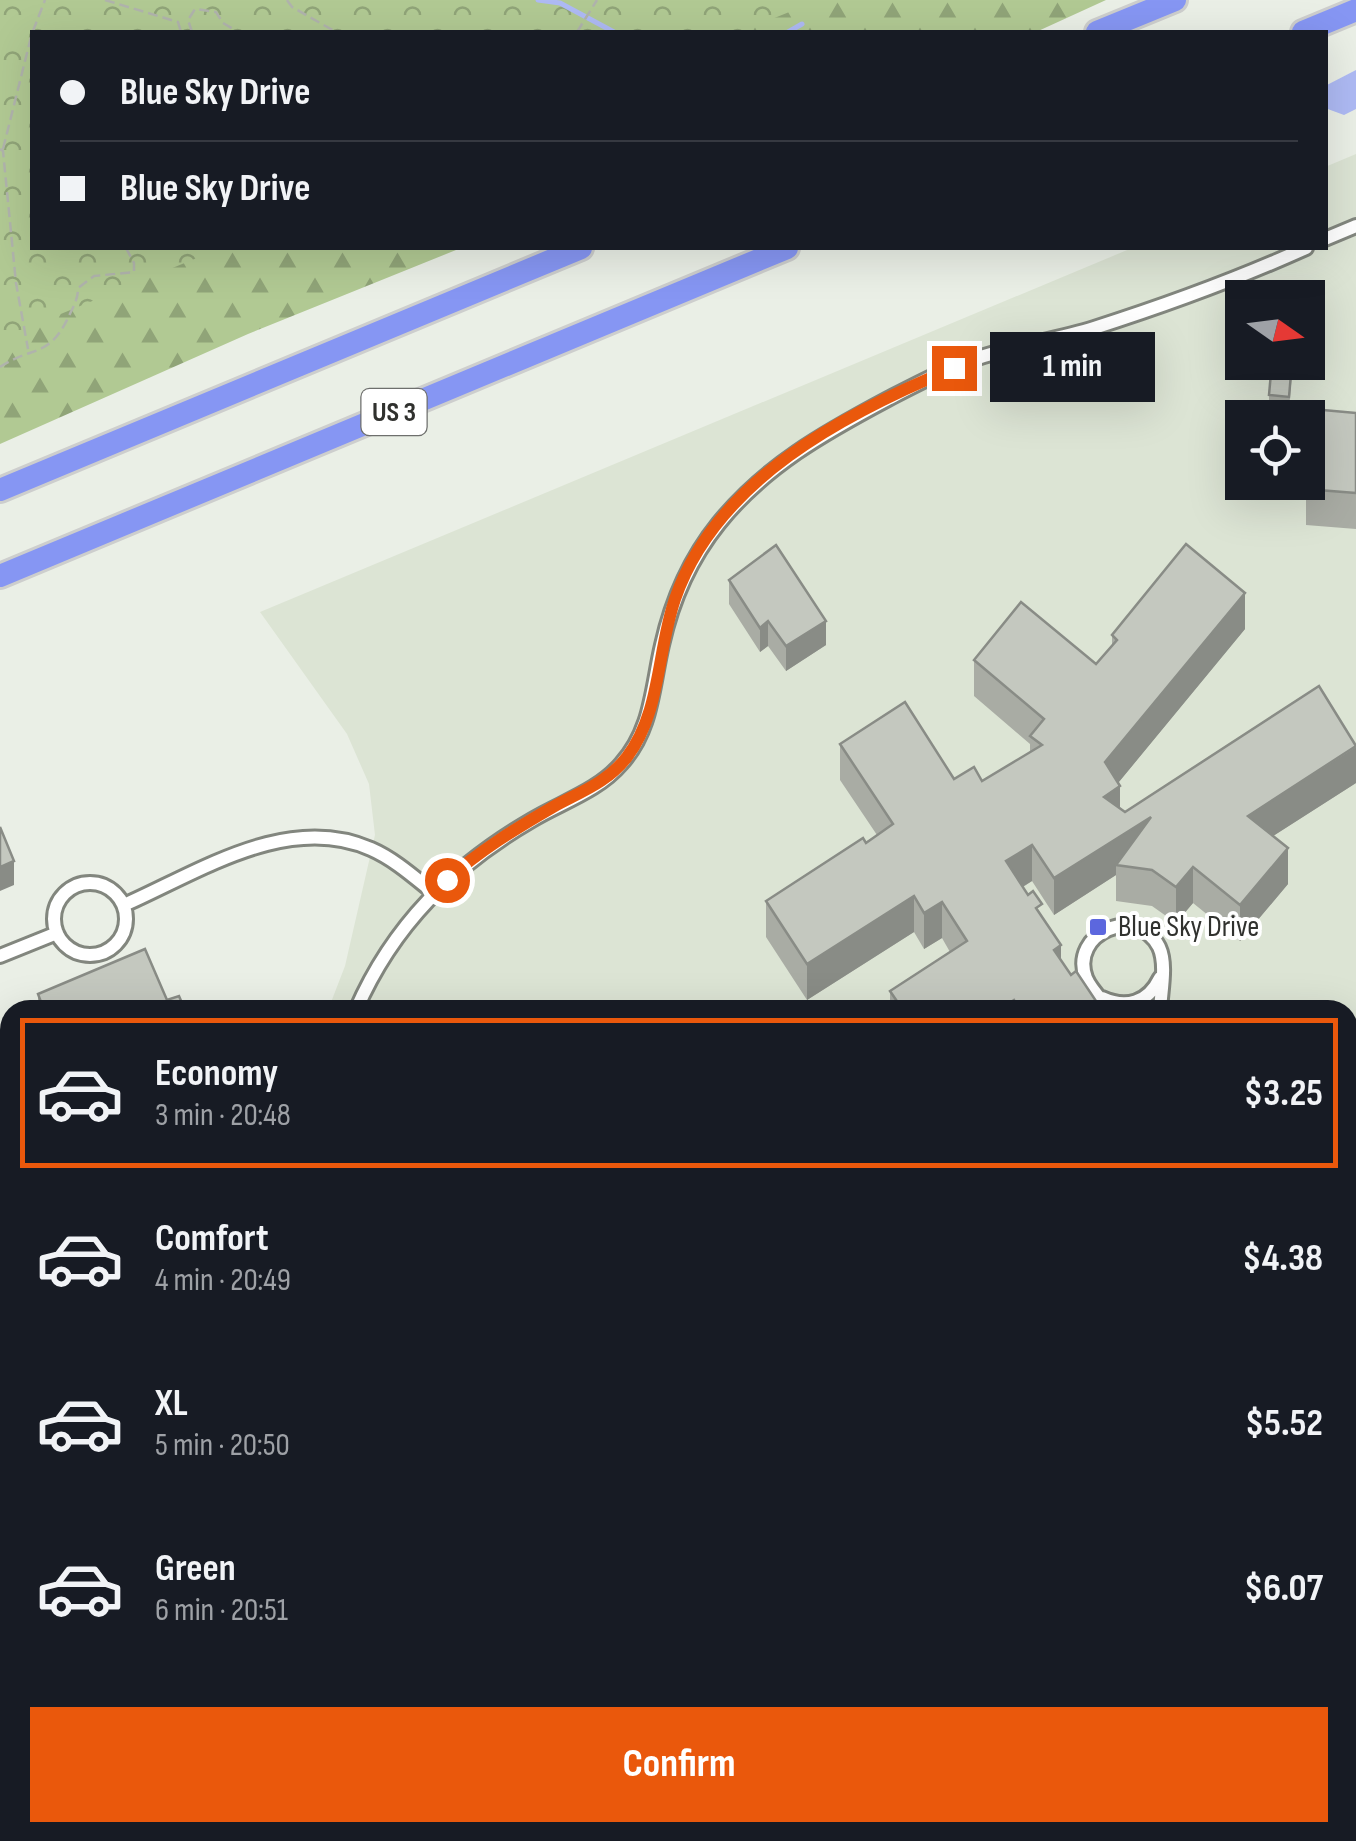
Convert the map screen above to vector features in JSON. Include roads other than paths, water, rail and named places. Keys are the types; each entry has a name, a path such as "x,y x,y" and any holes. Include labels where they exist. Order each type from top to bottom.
{"highway":[{"path":"1101,30 1174,0"},
{"path":"1308,30 1356,10"},
{"path":"0,490 576,250"},
{"name":"US 3","path":"0,576 782,250"}],"street":[{"path":"1328,238 1356,226"},
{"path":"360,1000 372,973 434,893 488,845 595,787 620,766 639,741 648,720 663,642 690,563 719,522 751,488 801,446 926,379 981,357 1088,330 1169,304 1301,250"},
{"path":"124,905 260,844 305,836 325,836 370,848 390,858 434,893"},
{"path":"84,882 110,888 124,905 124,934 104,953 88,956 72,951 57,933 53,920 56,906 70,888 84,882"},
{"path":"1101,1000 1090,987 1084,970 1086,952 1094,938 1111,927 1133,926 1151,936 1162,957 1161,1000"},
{"path":"0,956 57,933"},
{"path":"1137,1000 1153,990 1162,971"},
{"path":"1090,987 1106,1000"}],"water":[{"path":"1356,70 1356,109 1344,115 1328,109 1328,84"}],"waterway":[{"path":"538,0 560,3 610,30"},
{"path":"792,30 802,24"}],"place":[{"name":"Blue Sky Drive","path":"1098,927"}]}
